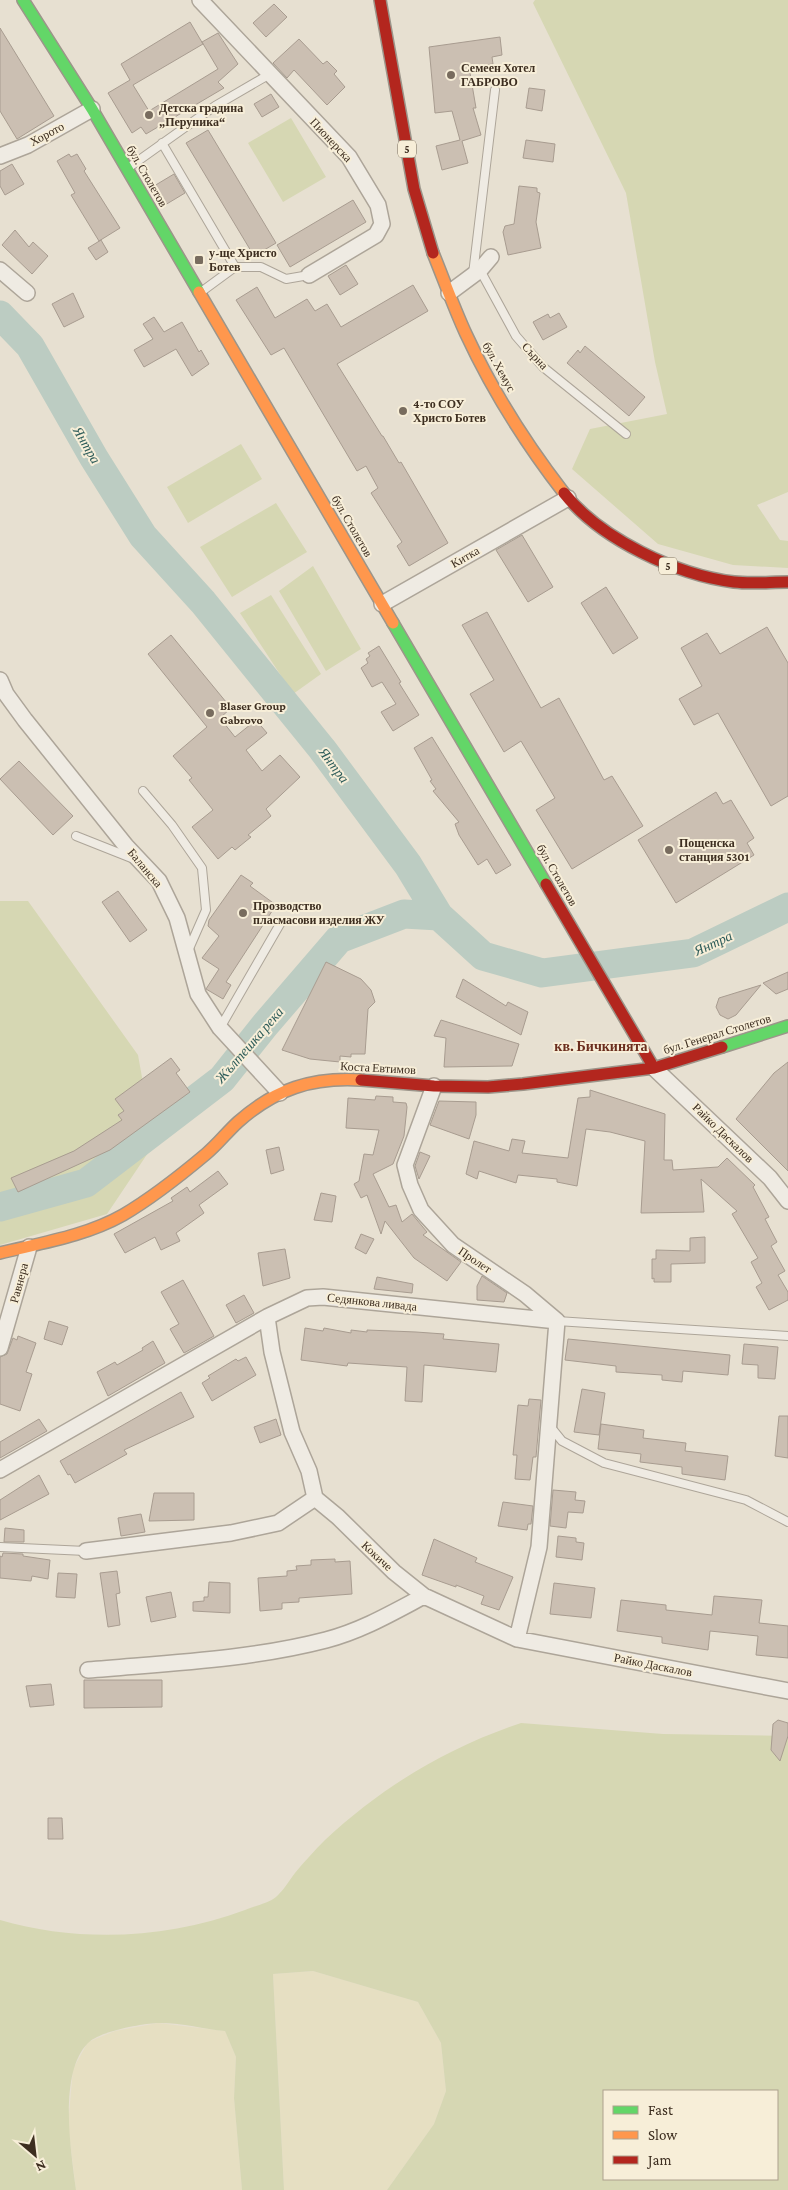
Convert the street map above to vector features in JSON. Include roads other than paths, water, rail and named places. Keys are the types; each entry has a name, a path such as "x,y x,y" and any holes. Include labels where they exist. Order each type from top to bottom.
{"main road":[{"name":"бул. Столетов","path":"24,0 127,169 654,1068"},
{"name":"бул. Хемус","path":"380,0 414,189 428,241 466,334 495,391 546,470 568,498 626,545 669,566 734,582 788,582"},
{"name":"бул. Генерал Столетов","path":"654,1068 788,1026"},
{"name":"Коста Евтимов","path":"0,1253 83,1232 123,1215 207,1153 239,1121 268,1099 308,1082 342,1079 434,1086 488,1087 654,1068"}],"street":[{"name":"Пионерска","path":"200,0 349,157 378,205 382,224 376,235 309,276"},
{"name":"Хорото","path":"0,156 28,145 92,110"},
{"path":"449,293 476,273 491,257"},
{"path":"0,270 27,293"},
{"name":"Китка","path":"382,604 568,498"},
{"name":"Баланска","path":"0,680 6,694 25,720 140,862 159,881 177,918 198,994 224,1032 280,1093"},
{"name":"Райко Даскалов","path":"654,1068 770,1178 788,1201"},
{"name":"Пролет","path":"434,1086 406,1164 410,1185 421,1210 453,1245 525,1294 557,1321"},
{"name":"Равнера","path":"0,1348 28,1247"},
{"name":"Седянкова ливада","path":"0,1470 267,1318 307,1298 323,1297 557,1321"},
{"path":"86,1551 231,1533 278,1523 315,1498 309,1471 292,1432 272,1352 267,1318"},
{"path":"88,1670 210,1659 328,1640 376,1621 424,1596 517,1639 539,1547 557,1321"},
{"name":"Кокиче","path":"315,1498 338,1517 394,1572 424,1596"},
{"name":"Райко Даскалов","path":"517,1639 788,1692"}],"lane":[{"path":"127,169 215,106 270,74"},
{"path":"476,273 495,90"},
{"path":"162,143 236,267"},
{"path":"200,293 236,267 261,267 286,279 309,276"},
{"name":"Сърна","path":"476,273 516,336 543,367 626,434"},
{"path":"143,792 172,825 202,868 206,910 186,955"},
{"path":"76,836 140,862"},
{"path":"224,1032 280,924"},
{"name":"Седянкова ливада","path":"557,1321 788,1336"},
{"path":"548,1424 562,1441 604,1463 746,1500 788,1522"},
{"path":"0,1547 86,1551"}],"waterway":[{"name":"Янтра","path":"0,315 30,346 94,458 143,536 203,602 322,749 408,865 439,916 483,956 542,973 693,953 788,907"},
{"name":"Жълтешка река","path":"0,1207 86,1183 222,1079 265,1025 339,939 404,914 439,916"}],"place":[{"name":"Семеен Хотел ГАБРОВО","path":"451,75"},
{"name":"Детска градина „Перуника“","path":"149,115"},
{"name":"у-ще Христо Ботев","path":"199,260"},
{"name":"4-то СОУ Христо Ботев","path":"403,411"},
{"name":"Blaser Group Gabrovo","path":"210,713"},
{"name":"Пощенска станция 5301","path":"669,850"},
{"name":"Прозводство пласмасови изделия ЖУ","path":"243,913"}],"district":[{"name":"кв. Бичкинята","path":"601,1046"}]}
